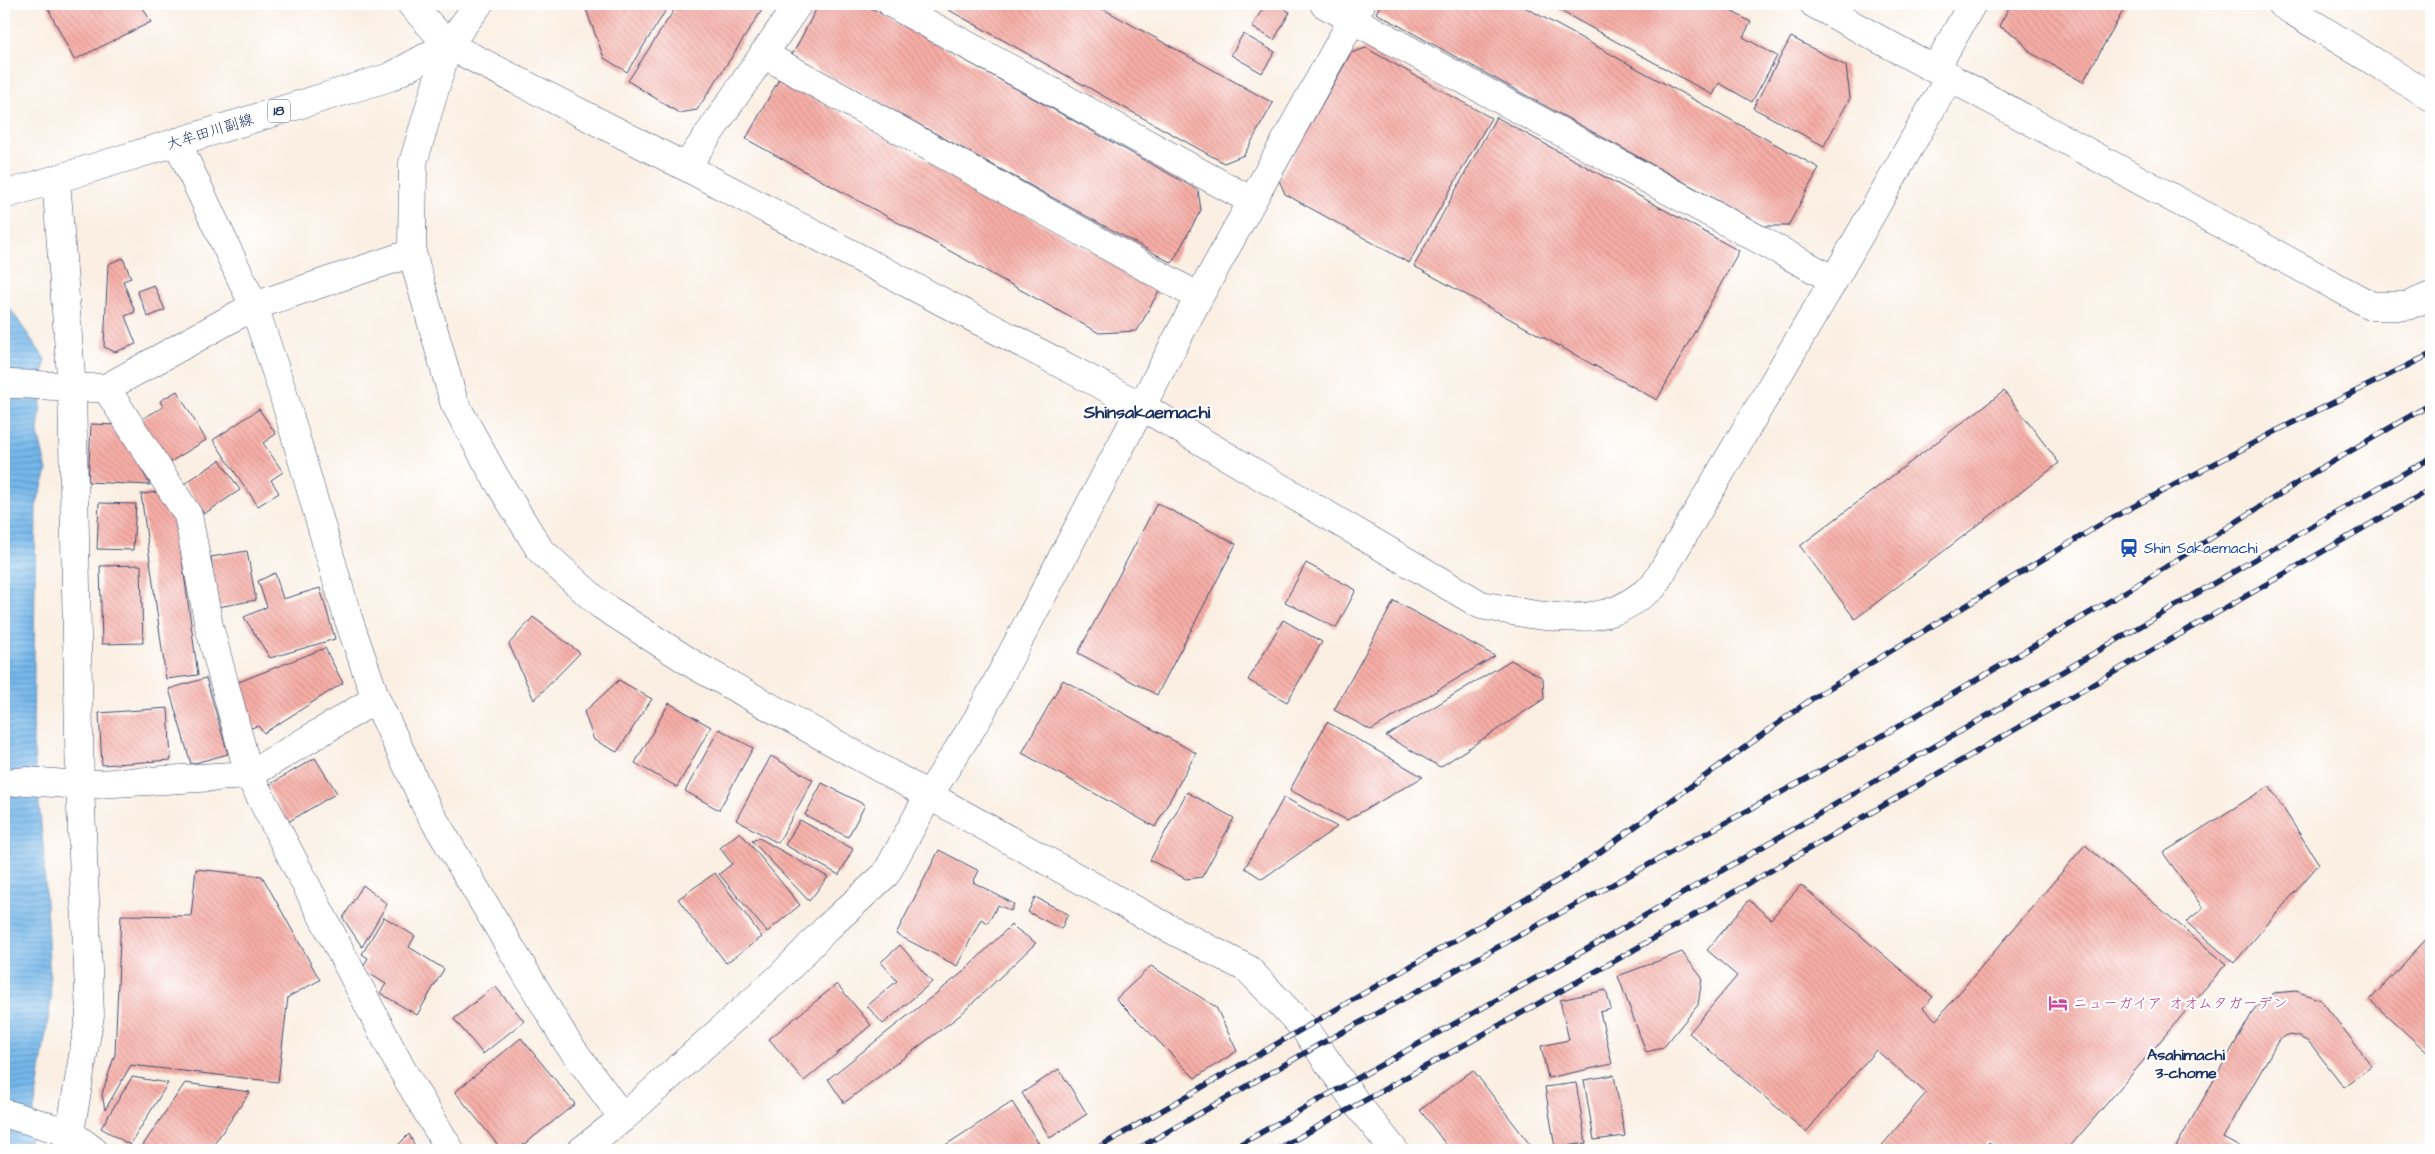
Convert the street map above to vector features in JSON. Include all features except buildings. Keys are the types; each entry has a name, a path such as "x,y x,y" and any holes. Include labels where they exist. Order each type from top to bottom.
{"street":[{"path":"412,4 448,45 686,167 1141,406 1481,605 1534,615 1580,618 1615,611 1653,587 1834,280 1943,72 1972,4"},
{"name":"大牟田川副線","path":"4,195 390,77 448,45 479,4"},
{"path":"686,167 798,4"},
{"path":"892,4 1252,201"},
{"path":"1324,4 1356,12 1834,280"},
{"path":"1814,4 1943,72 2372,306 2407,306 2431,296"},
{"path":"2281,4 2431,96"},
{"path":"582,1150 623,1118 781,976 826,929 886,874 929,795 978,718 1199,297 1356,12"},
{"path":"448,45 413,164 412,254 454,402 494,475 540,550 602,605 696,666 1157,922 1248,969 1304,1028 1356,1104 1390,1149"},
{"path":"763,54 1199,297"},
{"path":"177,142 254,306 282,390 347,615 376,699 427,808 566,1042 623,1118"},
{"path":"56,179 72,389 80,785 90,1015 69,1142"},
{"path":"4,384 35,383 72,389 106,388 254,306 412,254"},
{"path":"106,388 188,515 209,626 249,775 401,1068 450,1150"},
{"path":"16,782 80,785 249,775 376,699"},
{"path":"4,1113 38,1124 69,1142 93,1150"}],"water":[{"path":"4,300 45,359 38,433 47,471 36,506 33,743 43,844 51,1000 28,1150 4,1150"}],"railway":[{"path":"1094,1150 1571,873 1813,698 2108,520 2282,428 2431,354"},
{"path":"1136,1150 1317,1046 1853,753 2150,577 2316,471 2431,404"},
{"path":"1230,1150 1603,940 2431,458"},
{"path":"1276,1150 1618,959 2431,489"}],"place":[{"name":"Shin Sakaemachi","path":"2129,548"},
{"name":"ニューガイア オオムタガーデン","path":"2058,1003"}],"district":[{"name":"Shinsakaemachi","path":"1147,412"},
{"name":"Asahimachi 3-chome","path":"2186,1064"}]}
